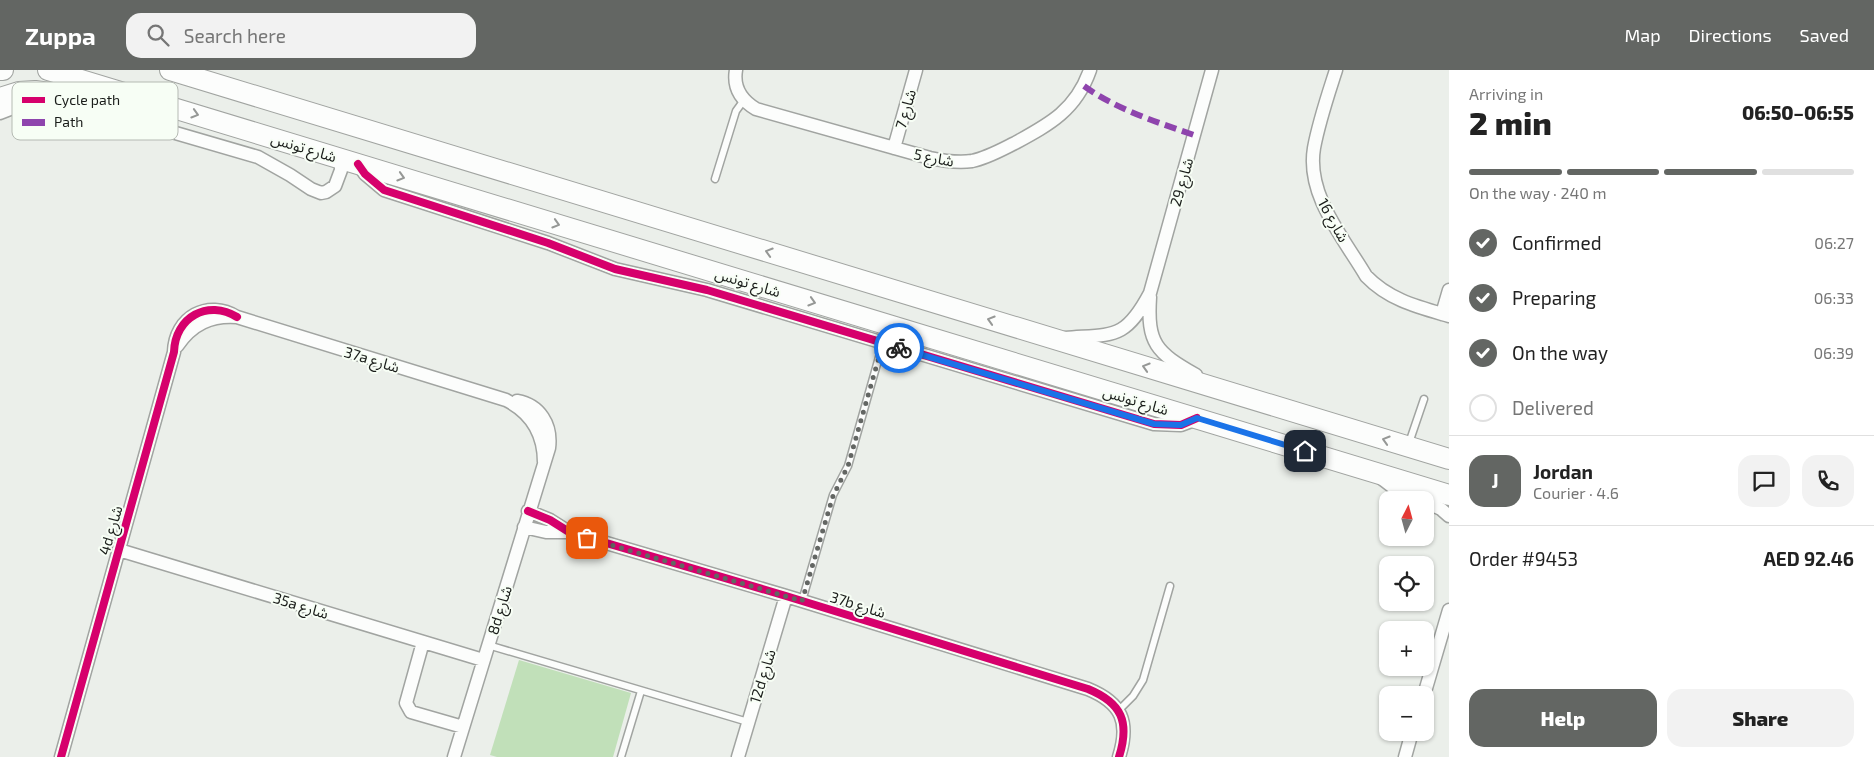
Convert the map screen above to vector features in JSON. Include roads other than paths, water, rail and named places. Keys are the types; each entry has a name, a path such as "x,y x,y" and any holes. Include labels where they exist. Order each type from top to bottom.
{"main road":[{"name":"شارع تونس","path":"48,70 89,82"},
{"path":"170,70 1449,459"},
{"path":"0,98 12,94"},
{"name":"شارع تونس","path":"178,108 1449,495"}],"street":[{"path":"736,70 736,86 744,100"},
{"name":"شارع 5","path":"743,70 744,82 750,95 776,114"},
{"name":"شارع 7","path":"894,148 916,70"},
{"name":"شارع 5","path":"744,100 756,109 930,158 953,162 974,161 990,156 1056,120 1075,101 1084,86 1090,70"},
{"name":"شارع 29","path":"1052,338 1108,335 1121,330 1138,315 1150,293 1212,70"},
{"name":"شارع 16","path":"1336,70 1316,138 1313,157 1315,180 1323,204 1366,276 1373,284 1400,301 1446,315"},
{"path":"0,113 12,108"},
{"path":"178,134 258,157 321,193 332,190 336,186 341,170 349,161 374,183 396,194 548,242 615,269 707,290 1154,424 1181,425 1197,418"},
{"path":"1446,315 1449,290"},
{"name":"شارع 29","path":"1150,293 1150,328 1160,350 1176,363 1220,389"},
{"name":"37a شارع","path":"196,320 221,317 237,318 506,400 527,404 539,412 540,422"},
{"name":"4d شارع","path":"61,757 174,352 177,334 184,323 196,320"},
{"name":"8d شارع","path":"454,757 544,462 540,422"},
{"path":"1376,473 1398,491"},
{"path":"1434,506 1449,516"},
{"name":"37b شارع","path":"528,511 550,520 569,532 786,596 1088,689 1105,697 1119,710"},
{"name":"37b شارع","path":"524,527 546,532 569,532"},
{"name":"35a شارع","path":"119,550 483,660"},
{"name":"12d شارع","path":"738,757 786,596"},
{"path":"1427,686 1449,610"},
{"path":"423,642 406,703 411,712 463,727"},
{"path":"1119,710 1124,729 1124,739 1119,757"},
{"path":"1405,757 1409,741"}],"lane":[{"path":"715,179 736,110 744,100"},
{"path":"802,601 833,496 848,466 883,343"},
{"path":"1408,447 1424,399"},
{"path":"1119,710 1133,696 1143,680 1170,586"},
{"path":"488,645 748,722"},
{"path":"621,757 641,691"}]}
